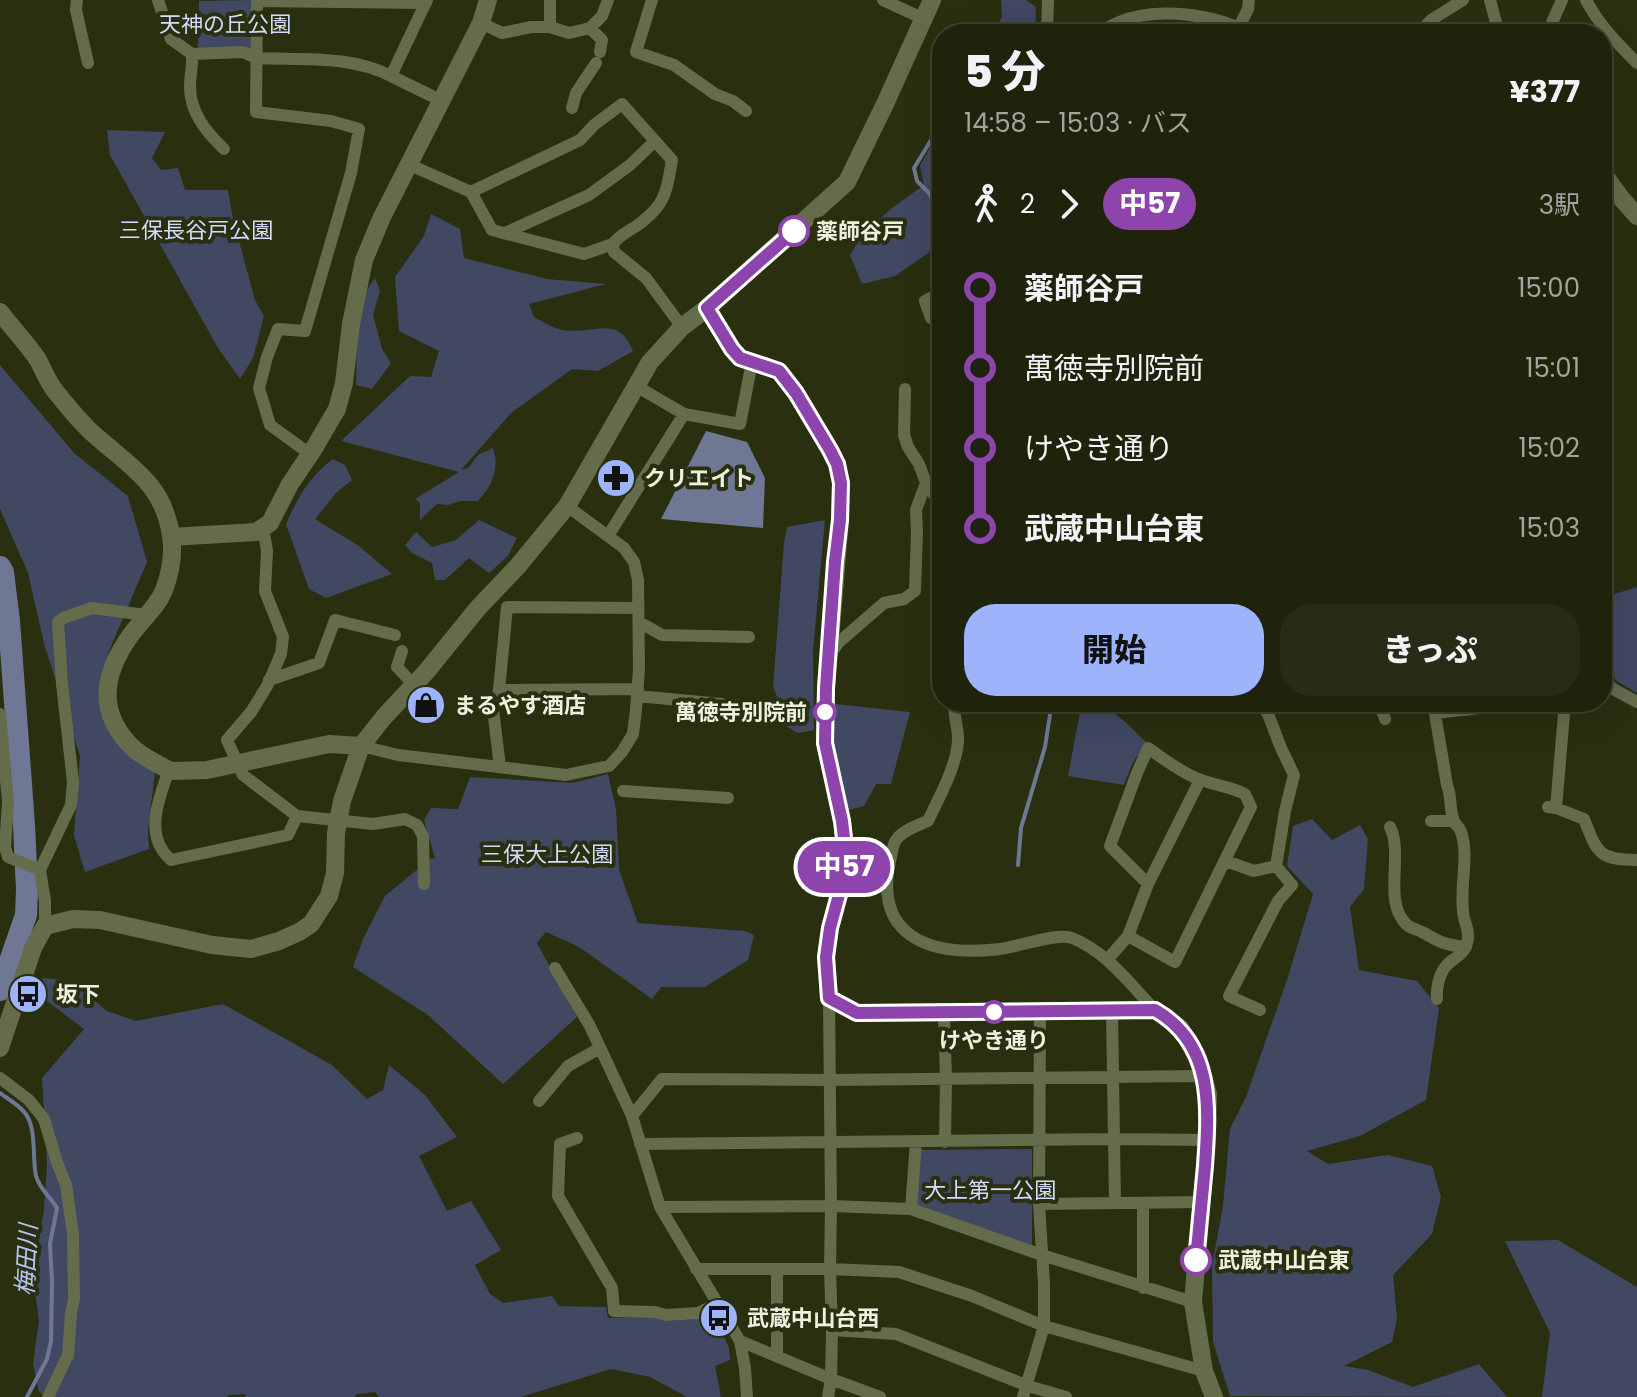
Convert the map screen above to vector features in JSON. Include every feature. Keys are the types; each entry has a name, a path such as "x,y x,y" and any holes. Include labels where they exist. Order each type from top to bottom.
{"street":[{"path":"77,0 76,10 88,63"},
{"path":"158,0 171,39 192,54 243,52 256,58 349,61 373,67 442,101"},
{"path":"310,454 270,425 259,388 278,329 305,331 351,173 359,129 331,121 256,112 257,0 426,1 391,76"},
{"path":"171,537 256,532 270,523 290,484 337,409 364,260 382,217 481,23 488,0"},
{"path":"550,0 550,27"},
{"path":"481,23 502,33 531,27 550,27 569,33 590,28 602,16 608,0"},
{"path":"652,0 636,52 674,65 746,111"},
{"path":"883,0 924,19"},
{"path":"45,926 73,919 100,920 212,945 251,949 279,941 311,924 329,896 335,873 336,833 342,801 361,746 567,506 650,362 682,327 847,182 932,0"},
{"path":"1047,24 1048,0"},
{"path":"1240,24 1249,0"},
{"path":"1427,24 1463,0"},
{"path":"1490,0 1496,24"},
{"path":"1551,24 1562,0"},
{"path":"1586,0 1599,24"},
{"path":"1115,24 1145,15 1170,13 1229,24"},
{"path":"572,108 576,93 598,57 602,40 590,28"},
{"path":"1612,37 1637,63"},
{"path":"192,54 191,99 199,120 224,149"},
{"path":"410,165 471,192 492,230 584,254 613,244 664,200 672,160 622,104 580,140 471,192"},
{"path":"505,233 589,195 630,165 655,141"},
{"path":"1612,186 1637,216"},
{"path":"613,244 614,252 646,278 682,327"},
{"path":"932,297 925,301 932,318"},
{"path":"707,308 740,358 779,371 796,393 837,464 841,483 825,743 846,855 826,957 832,1330 828,1397"},
{"path":"0,312 36,358 54,389 94,435 151,486 163,506 171,537 171,564 163,592 116,657 107,684 108,709 118,732 135,750 169,770 207,770 329,744 566,775 609,766 633,734 637,693 638,580 634,562 624,548 567,506"},
{"path":"636,386 684,414 740,424 752,362"},
{"path":"905,389 904,435 932,492"},
{"path":"608,536 684,414"},
{"path":"829,657 838,643 868,615 884,603 904,599 915,591 916,510 926,483"},
{"path":"263,527 267,551 265,591 283,637 281,654 251,712 227,740 243,775 297,816 373,824 405,819 417,825 423,836 424,884"},
{"path":"500,767 493,709 499,690 507,607 638,615 662,635 749,637"},
{"path":"0,1048 33,948 45,926 40,870 71,805 72,758 58,622 92,608 146,615"},
{"path":"269,680 319,663 335,620 395,635"},
{"path":"402,651 397,667 414,685"},
{"path":"1612,688 1637,702"},
{"path":"499,690 637,693 754,707"},
{"path":"954,712 958,742 956,755 928,821 896,839 887,885 890,906 898,926 914,939 937,947 998,950 1069,936 1107,960 1155,1010 1180,1028 1198,1059 1208,1094 1193,1302 1204,1371 1214,1397"},
{"path":"1260,1010 1229,996 1278,901 1292,885 1276,866 1294,775 1266,712"},
{"path":"1383,712 1385,719"},
{"path":"1435,712 1454,821 1461,831 1464,858 1461,886 1464,920 1469,929 1463,952 1445,966 1436,990 1437,999"},
{"path":"1564,712 1552,807 1584,819 1595,848 1605,856 1637,860"},
{"path":"0,714 8,802 5,847 8,857 40,870"},
{"path":"1128,936 1175,962 1251,807 1245,794 1184,773 1148,748 1110,846 1148,884"},
{"path":"169,770 154,817 163,853 171,860 288,835 297,816"},
{"path":"1107,960 1128,936 1148,884 1200,780"},
{"path":"623,791 728,798"},
{"path":"1431,821 1454,821"},
{"path":"1390,827 1395,835 1398,912 1408,927 1439,943 1466,947"},
{"path":"1226,861 1254,871 1276,866"},
{"path":"555,968 590,1026 632,1116 660,1207 740,1341 747,1397"},
{"path":"829,998 857,1013 1155,1010"},
{"path":"1112,1011 1115,1203"},
{"path":"944,1012 945,1142"},
{"path":"1026,1391 1044,1326 1039,1204 1040,1012"},
{"path":"539,1101 568,1066 600,1048"},
{"path":"632,1116 662,1079 1203,1076"},
{"path":"0,1078 29,1100 44,1119 66,1185 73,1234 74,1299 68,1355 48,1397"},
{"path":"577,1138 560,1144 558,1196 612,1288 614,1311 666,1315 698,1313 717,1304"},
{"path":"640,1144 1207,1140"},
{"path":"911,1209 916,1142"},
{"path":"1039,1204 1202,1202"},
{"path":"1143,1204 1143,1288"},
{"path":"660,1207 911,1209 1042,1255 1193,1302"},
{"path":"696,1269 899,1272 935,1282 1044,1326 1204,1371"},
{"path":"777,1269 777,1356"},
{"path":"832,1330 896,1334 1026,1391 1066,1397"},
{"path":"740,1341 880,1397"}],"green space":[{"name":"天神の丘公園","path":"252,0 251,49 198,49 199,1"},
{"path":"1001,0 1026,0 1036,7 1035,24 998,24 1002,17"},
{"name":"三保長谷戸公園","path":"107,130 165,132 152,158 161,170 178,168 185,190 228,190 255,300 264,316 253,358 240,379 218,348 110,155"},
{"path":"932,144 932,251 895,276 862,284 850,255 863,233 924,185 920,166"},
{"path":"431,214 460,229 464,258 547,279 606,284 529,304 534,317 558,329 581,331 602,328 619,332 633,351 598,371 572,369 511,413 461,470 468,468 478,455 493,448 495,470 491,483 478,501 437,504 420,521 420,503 415,499 459,472 341,441 410,376 431,377 439,351 399,331 395,277 424,236"},
{"path":"375,278 380,291 373,315 382,349 391,363 372,389 356,385 360,314 368,288"},
{"path":"0,365 74,453 128,496 147,562 109,651 102,677 101,699 155,772 148,830 149,849 85,872 74,836 80,756 45,647 28,573 0,509"},
{"path":"333,459 345,465 352,480 336,493 315,519 359,546 392,574 326,598 309,589 286,524 305,488"},
{"path":"479,520 517,538 508,556 489,573 469,558 445,580 435,580 432,563 412,553 405,545 416,532 432,547 456,540"},
{"path":"825,520 813,651 814,730 798,733 786,726 773,687 784,542 787,527"},
{"path":"1637,587 1637,693 1612,676 1612,595"},
{"path":"835,704 910,712 891,784 876,784 864,806 848,810 831,735"},
{"path":"1080,712 1112,712 1146,742 1132,764 1124,785 1068,776"},
{"name":"三保大上公園","path":"608,774 616,809 619,870 638,923 745,931 754,935 748,960 705,987 661,987 652,999 579,947 546,932 537,943 577,1017 503,1084 428,1015 353,967 385,896 435,858 424,820 431,808 458,809 470,777 573,783"},
{"path":"1312,819 1332,840 1360,825 1368,839 1364,889 1350,907 1359,970 1417,981 1439,1008 1426,1100 1360,1136 1307,1151 1328,1164 1388,1155 1432,1166 1441,1197 1432,1234 1393,1275 1397,1318 1392,1342 1344,1366 1368,1370 1413,1387 1479,1364 1507,1397 1230,1396 1213,1342 1212,1265 1223,1206 1230,1129 1246,1097 1313,894 1287,866 1293,826"},
{"path":"43,978 71,981 107,1011 136,1021 223,1004 332,1065 367,1099 383,1090 389,1065 425,1095 457,1137 419,1156 447,1211 471,1201 501,1250 475,1265 490,1294 503,1303 552,1296 559,1306 606,1307 608,1318 656,1317 666,1321 697,1319 714,1314 729,1348 730,1360 715,1366 721,1397 687,1397 650,1377 611,1369 521,1397 379,1397 375,1392 354,1397 245,1397 246,1394 227,1397 48,1397 39,1392 33,1364 39,1321 33,1277 44,1209 47,1165 42,1078 84,1029 39,995"},
{"name":"大上第一公園","path":"1032,1149 1032,1248 916,1206 918,1150"},
{"path":"1558,1240 1637,1287 1637,1397 1542,1397 1550,1333 1505,1241"}],"shaded area":[{"path":"706,431 747,442 765,478 763,528 661,519"}],"waterway":[{"path":"932,139 914,168 917,181 932,199"},
{"name":"梅田川","path":"0,567 9,621 27,890 26,915 0,990"},
{"path":"1018,865 1021,828 1045,747 1050,712"},
{"name":"梅田川","path":"0,1093 20,1107 29,1119 36,1176 57,1208 50,1244 51,1341 47,1359 27,1397"}],"bus line":[{"name":"中57","path":"794,231 707,308 740,358 779,371 796,393 830,450 841,483 825,743 846,855 826,957 829,998 857,1013 1155,1010 1167,1017 1180,1028 1189,1042 1198,1059 1208,1094 1196,1260"}],"place":[{"name":"薬師谷戸","path":"794,231"},
{"name":"クリエイト","path":"616,478"},
{"name":"まるやす酒店","path":"426,705"},
{"name":"萬徳寺別院前","path":"825,712"},
{"name":"坂下","path":"28,994"},
{"name":"けやき通り","path":"994,1012"},
{"name":"武蔵中山台東","path":"1196,1260"},
{"name":"武蔵中山台西","path":"719,1318"}]}
